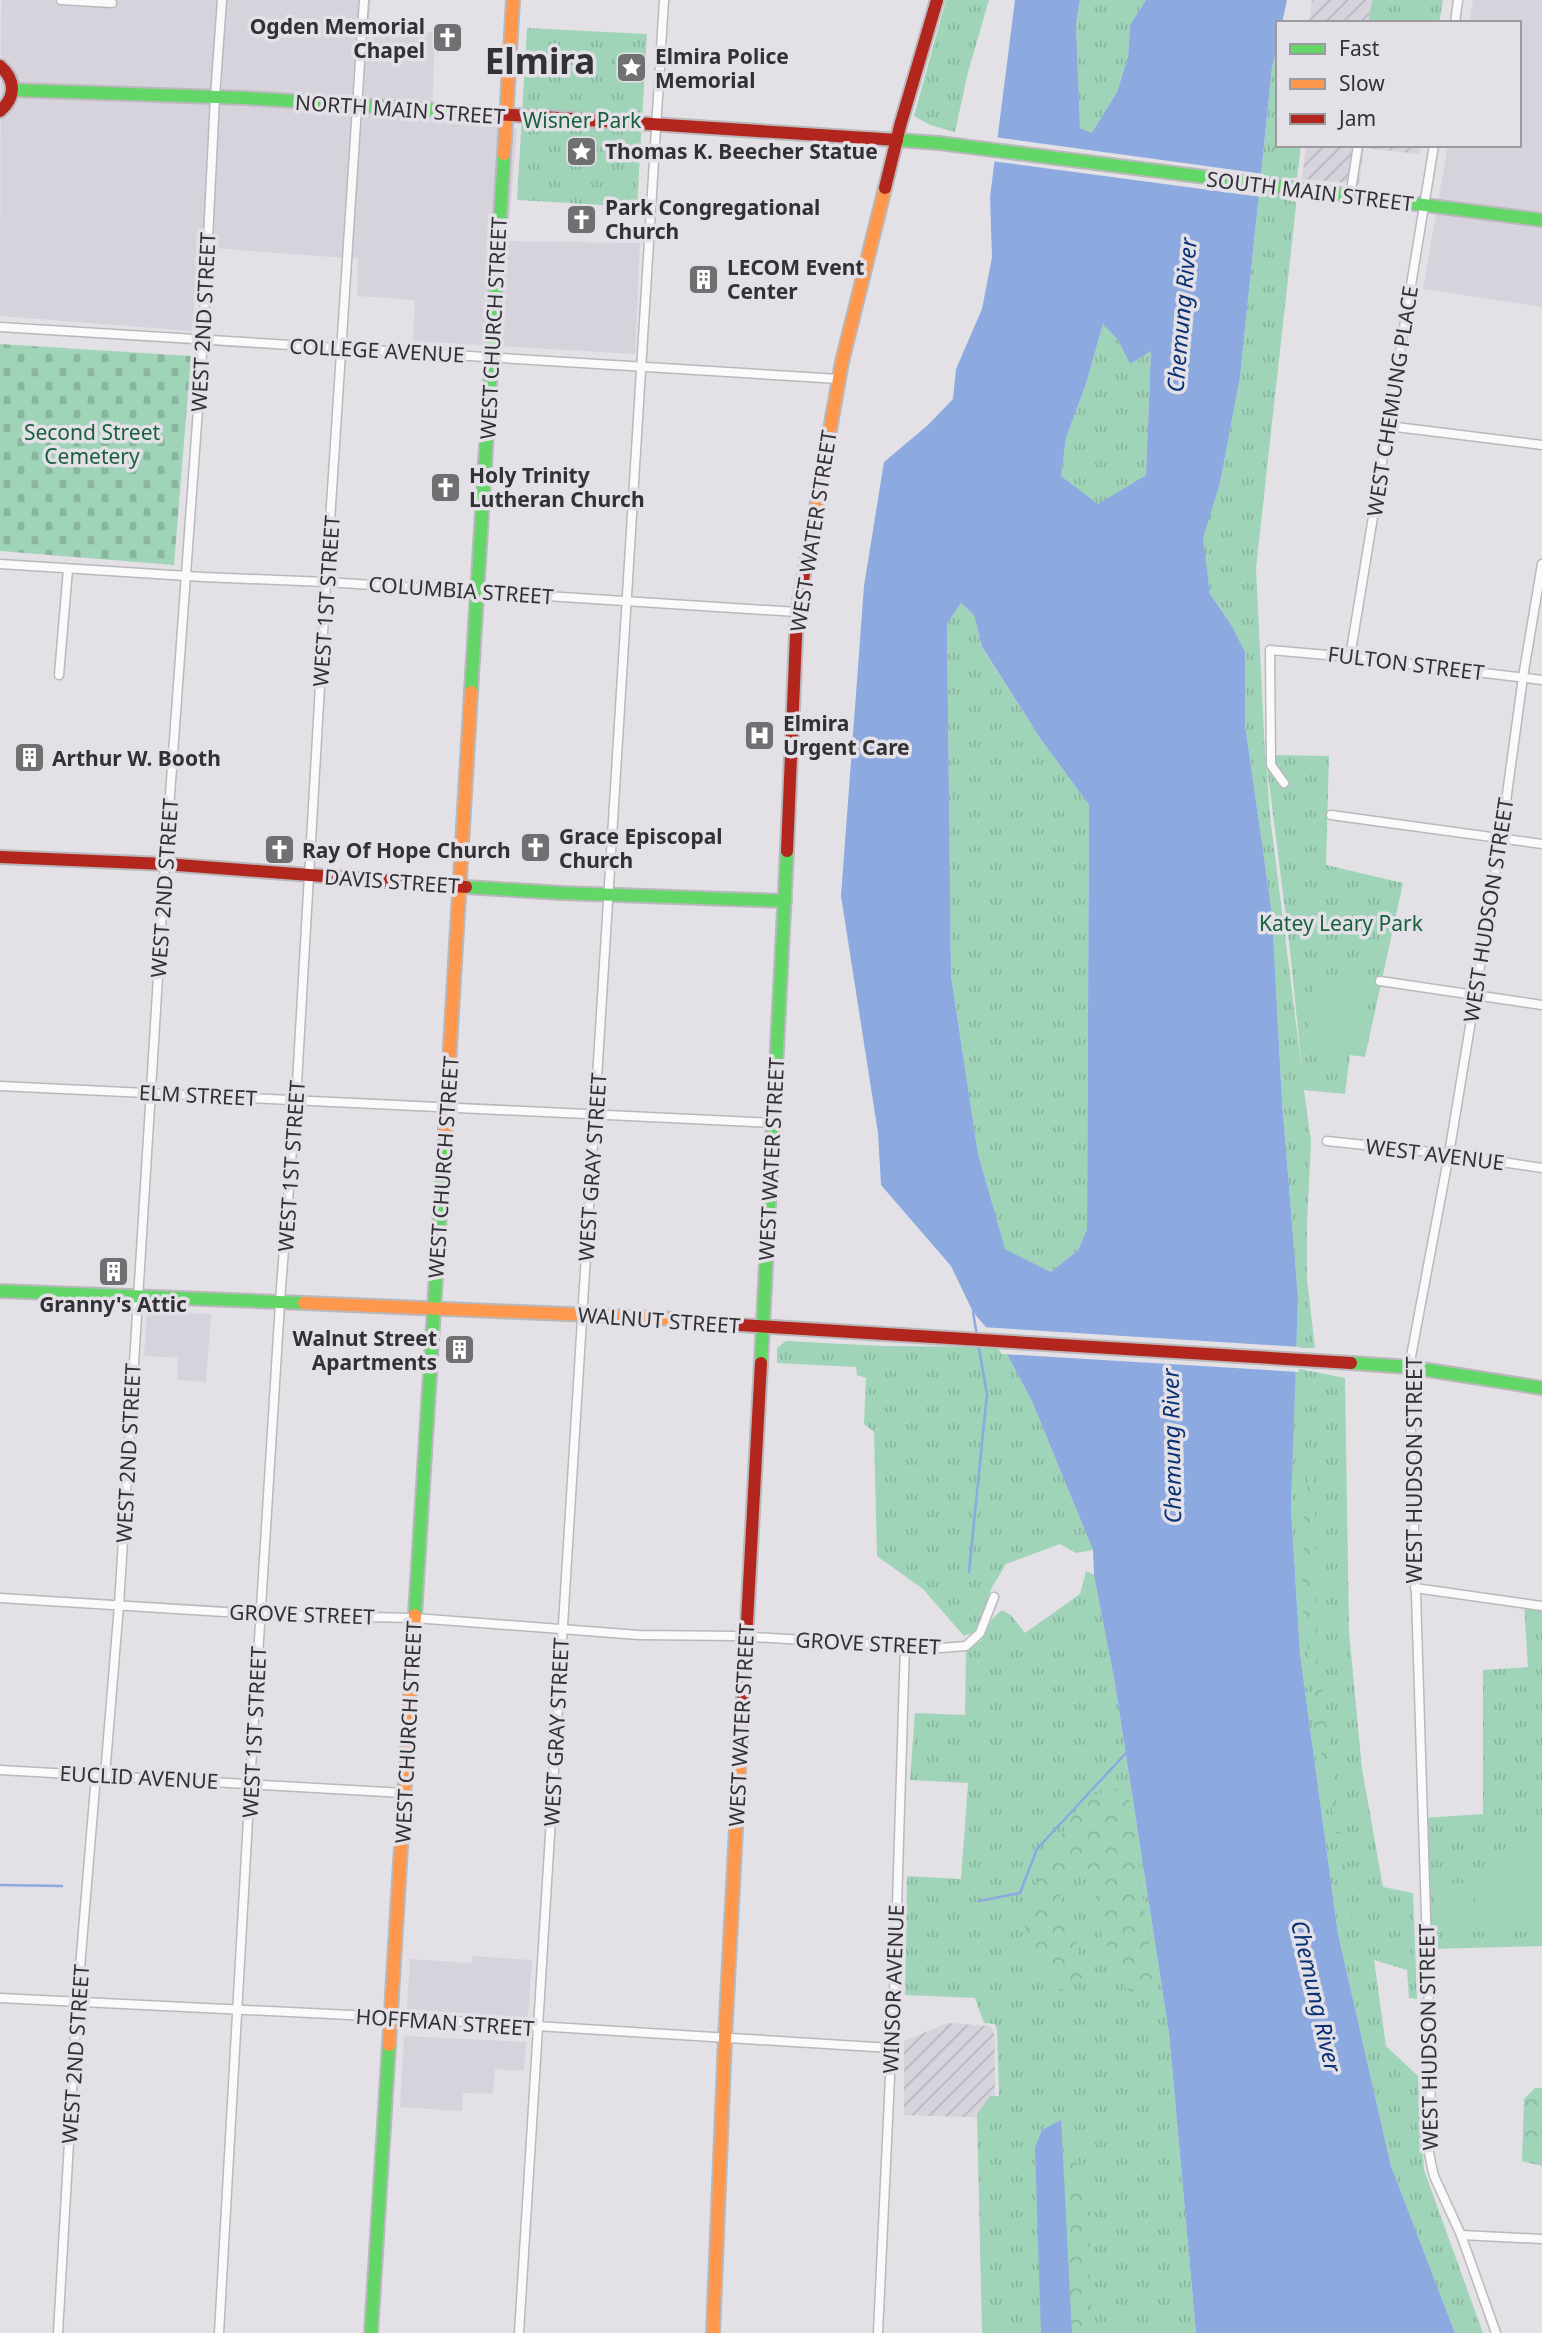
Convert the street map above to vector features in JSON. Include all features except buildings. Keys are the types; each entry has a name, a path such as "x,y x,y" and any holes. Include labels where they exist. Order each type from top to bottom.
{"main road":[{"name":"WEST CHURCH STREET","path":"370,2333 513,0"},
{"name":"WEST WATER STREET","path":"713,2333 724,2038 774,1123 797,612 839,379 897,140 937,0"},
{"path":"0,66 12,78 14,90 10,101 0,111"},
{"name":"NORTH MAIN STREET","path":"14,90 215,97 897,140 1079,161"},
{"name":"SOUTH MAIN STREET","path":"1079,161 1542,220"},
{"name":"DAVIS STREET","path":"0,857 165,864 610,895 785,901"},
{"name":"WALNUT STREET","path":"0,1291 582,1314 1409,1367 1542,1388"}],"street":[{"path":"61,0 112,3"},
{"name":"WEST 2ND STREET","path":"58,2333 77,2004 119,1605 165,864 203,340 222,0"},
{"name":"WEST 1ST STREET","path":"219,2333 250,1784 296,1100 364,0"},
{"name":"WEST GRAY STREET","path":"519,2333 664,0"},
{"path":"1455,21 1458,0"},
{"path":"1350,197 1358,147"},
{"name":"WEST CHEMUNG PLACE","path":"1350,657 1434,147"},
{"name":"COLLEGE AVENUE","path":"0,327 839,379"},
{"path":"1388,426 1542,445"},
{"name":"COLUMBIA STREET","path":"0,564 797,612"},
{"name":"WEST HUDSON STREET","path":"1496,2333 1461,2235 1434,2176 1428,2147 1431,2079 1409,1367 1449,1154 1501,838 1542,564"},
{"path":"59,675 68,569"},
{"name":"FULTON STREET","path":"1284,783 1271,765 1270,650 1542,680"},
{"path":"1331,815 1542,844"},
{"path":"1380,981 1542,1005"},
{"name":"ELM STREET","path":"0,1086 774,1123"},
{"name":"WEST AVENUE","path":"1327,1141 1449,1154 1542,1168"},
{"path":"1415,1588 1542,1606"},
{"name":"GROVE STREET","path":"0,1598 261,1614 415,1618 639,1636 746,1637 941,1648 966,1646 980,1633 994,1597"},
{"name":"WINSOR AVENUE","path":"878,2333 905,1646"},
{"name":"EUCLID AVENUE","path":"0,1770 404,1793"},
{"name":"HOFFMAN STREET","path":"0,1998 77,2004 391,2017 891,2048"},
{"path":"1461,2235 1542,2239"}],"shaded area":[{"path":"1,0 371,0 368,31 435,32 432,120 517,128 508,241 640,243 635,354 413,341 415,300 357,296 358,259 199,247 192,331 0,316"},
{"path":"1312,0 1372,0 1368,21 1309,21"},
{"path":"1473,0 1542,0 1542,307 1423,289 1448,147 1521,147 1521,21 1469,21"},
{"path":"1306,147 1421,147 1419,154 1364,148 1359,184 1302,179"},
{"path":"147,1312 211,1314 206,1382 177,1380 178,1358 144,1356"},
{"path":"472,1956 532,1960 528,2017 407,2010 410,1959 471,1963"},
{"path":"948,2023 991,2026 995,2036 995,2118 904,2115 904,2041"},
{"path":"404,2036 526,2042 524,2071 495,2069 493,2094 463,2093 462,2111 400,2107"}],"green space":[{"path":"946,0 989,0 968,72 955,132 930,125 914,116"},
{"path":"1080,0 1146,0 1130,25 1128,57 1117,92 1092,134 1080,128 1076,24"},
{"path":"1372,0 1443,0 1439,21 1368,21"},
{"name":"Wisner Park","path":"527,28 647,34 637,207 517,200"},
{"name":"Katey Leary Park","path":"1276,52 1276,147 1301,147 1297,178 1290,178 1287,200 1296,202 1296,206 1256,568 1265,755 1329,756 1326,865 1403,883 1365,1057 1350,1055 1345,1094 1304,1090 1311,1141 1307,1279 1315,1348 1296,1348 1298,1297 1282,1101 1272,914 1245,724 1245,652 1232,626 1210,594 1202,538 1220,483 1240,377 1272,68","holes":["1266,759 1290,950 1302,1071 1270,816"]},
{"path":"1103,324 1118,340 1130,364 1151,351 1146,475 1098,505 1061,476 1066,438 1086,384"},
{"name":"Second Street Cemetery","path":"0,344 191,356 174,565 0,551"},
{"path":"961,603 974,615 982,648 1040,738 1089,805 1087,1229 1078,1250 1051,1272 1004,1249 978,1154 951,976 947,624"},
{"path":"1317,973 1371,981 1361,1052 1306,1044"},
{"path":"786,1341 882,1346 1003,1347 1031,1399 1093,1550 1076,1553 1060,1544 1006,1564 991,1589 977,1631 964,1636 923,1589 877,1556 874,1432 864,1424 866,1378 857,1375 856,1367 777,1363 777,1348"},
{"path":"1295,1368 1345,1378 1349,1632 1362,1769 1383,1887 1413,1893 1417,1999 1409,1998 1407,1970 1374,1960 1386,2046 1418,2076 1424,2170 1483,2333 1455,2333 1391,2166 1338,1934 1300,1654 1291,1509"},
{"path":"1313,1425 1318,1662 1353,1924 1319,1740 1302,1602 1304,1521"},
{"path":"1086,1571 1094,1575 1115,1684 1169,2033 1196,2333 982,2333 977,2114 990,2096 999,2096 997,2030 995,2024 984,2023 975,1998 905,1995 907,1876 961,1879 968,1783 910,1780 915,1713 965,1715 966,1650 981,1641 992,1619 1002,1610 1011,1615 1025,1633 1080,1594"},
{"path":"1524,1604 1542,1606 1542,1946 1427,1949 1422,1818 1483,1814 1483,1670 1528,1667"},
{"path":"1113,1787 1129,1795 1155,1987 1130,1992 1118,1980 1105,1940 1091,1914 1100,1874 1070,1862 1059,1898 1075,1934 1082,1978 1061,1992 1034,1962 1025,1925 1033,1890 1056,1843 1082,1802"},
{"path":"1542,1836 1542,1931 1479,1932 1475,1922 1474,1926 1435,1927 1434,1884 1473,1883 1474,1904 1481,1876 1497,1851"},
{"path":"1535,2088 1542,2088 1542,2166 1522,2161 1524,2099"},
{"path":"1061,2120 1090,2202 1090,2297 1095,2333 1072,2333"}],"water":[{"name":"Chemung River","path":"1015,0 1080,0 1076,24 1080,128 1092,133 1117,92 1128,57 1130,25 1146,0 1287,0 1282,21 1276,21 1276,52 1272,68 1240,377 1220,483 1203,538 1210,594 1232,626 1245,652 1245,724 1272,914 1282,1101 1298,1297 1291,1509 1300,1654 1338,1934 1391,2166 1455,2333 1196,2333 1169,2033 1115,1684 1094,1575 1093,1550 1031,1399 1003,1347 973,1312 951,1266 881,1185 878,1133 841,896 864,586 884,462 928,425 953,399 956,369 982,309 992,257 990,197","holes":["1103,324 1118,340 1130,364 1151,351 1146,475 1098,504 1061,476 1066,438 1086,384","961,603 974,615 982,647 1040,738 1089,805 1087,1229 1078,1250 1051,1272 1005,1249 978,1154 951,976 947,624"]},
{"path":"1061,2120 1072,2333 1041,2333 1035,2148 1042,2130"}],"pier":[{"path":"994,137 1264,174 1262,197 991,161"},
{"path":"981,1327 1300,1347 1299,1372 1002,1354"}],"waterway":[{"path":"973,1312 977,1336"},
{"path":"969,1572 987,1394 978,1343"},
{"path":"979,1901 1020,1893 1037,1849 1126,1753"},
{"path":"0,1885 62,1886"}],"traffic: fast":[{"path":"14,90 245,98 465,112"},
{"path":"897,140 939,143 1542,220"},
{"path":"471,692 504,154"},
{"path":"761,1363 787,851"},
{"path":"466,887 785,901"},
{"path":"415,1615 445,1131"},
{"path":"0,1291 304,1303"},
{"path":"1351,1363 1409,1367 1542,1388"},
{"path":"371,2333 389,2045"}],"traffic: slow":[{"path":"504,154 513,0"},
{"path":"811,536 842,362 885,188"},
{"path":"445,1131 471,692"},
{"path":"304,1303 660,1318 740,1325"},
{"path":"389,2045 415,1615"},
{"path":"713,2333 740,1752"}],"traffic: jam":[{"path":"885,188 937,0"},
{"path":"0,66 9,77 12,88 9,100 0,111"},
{"path":"465,112 897,140"},
{"path":"787,851 797,612 811,536"},
{"path":"0,857 165,864 466,887"},
{"path":"740,1325 1351,1363"},
{"path":"740,1752 761,1363"}],"place":[{"name":"Ogden Memorial Chapel","path":"448,38"},
{"name":"Elmira Police Memorial","path":"632,68"},
{"name":"Thomas K. Beecher Statue","path":"582,151"},
{"name":"Park Congregational Church","path":"582,219"},
{"name":"LECOM Event Center","path":"704,279"},
{"name":"Holy Trinity Lutheran Church","path":"446,487"},
{"name":"Elmira Urgent Care","path":"760,735"},
{"name":"Arthur W. Booth","path":"29,758"},
{"name":"Grace Episcopal Church","path":"536,848"},
{"name":"Ray Of Hope Church","path":"279,850"},
{"name":"Granny's Attic","path":"113,1272"},
{"name":"Walnut Street Apartments","path":"460,1350"}],"district":[{"name":"Elmira","path":"540,60"}]}
